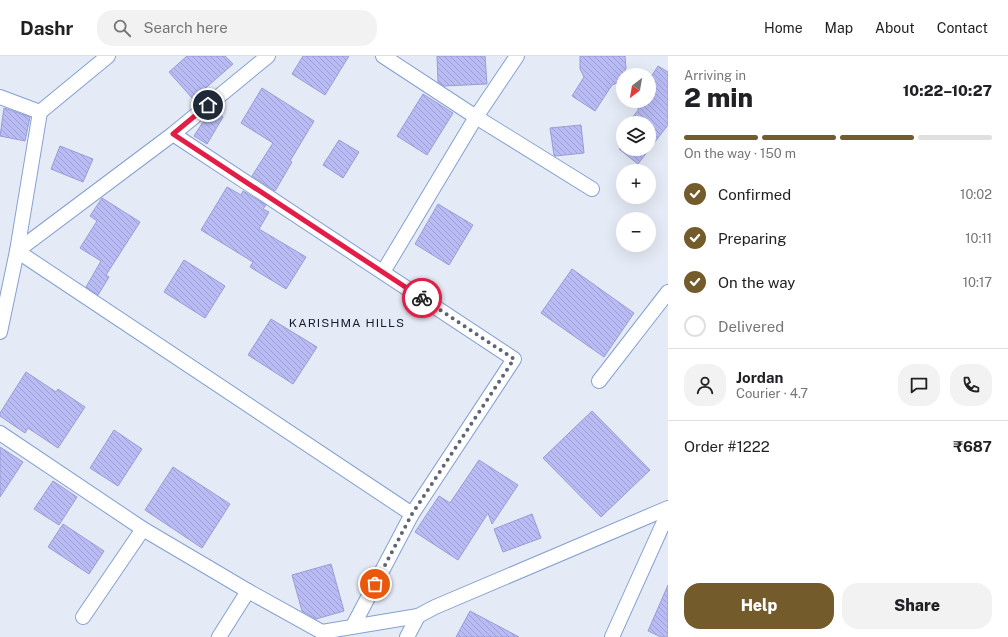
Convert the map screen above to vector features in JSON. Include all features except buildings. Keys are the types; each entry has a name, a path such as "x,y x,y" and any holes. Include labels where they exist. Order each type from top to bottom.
{"street":[{"path":"0,332 17,251 40,112 108,56"},
{"path":"17,251 173,134 268,56"},
{"path":"383,56 592,190"},
{"path":"383,272 476,117 517,56"},
{"path":"0,97 40,112"},
{"path":"173,134 514,359 412,514 353,626"},
{"path":"17,251 412,514"},
{"path":"599,381 668,292"},
{"path":"0,433 143,529 248,591 322,632 418,616 668,508"},
{"path":"612,637 668,513"},
{"path":"83,617 143,529"},
{"path":"219,637 248,591"},
{"path":"407,637 418,616"}],"way so far":[{"path":"375,584 412,514 514,359 422,298"}],"district":[{"name":"KARISHMA HILLS","path":"347,323"}],"route":[{"path":"208,105 173,134 422,298"}]}
